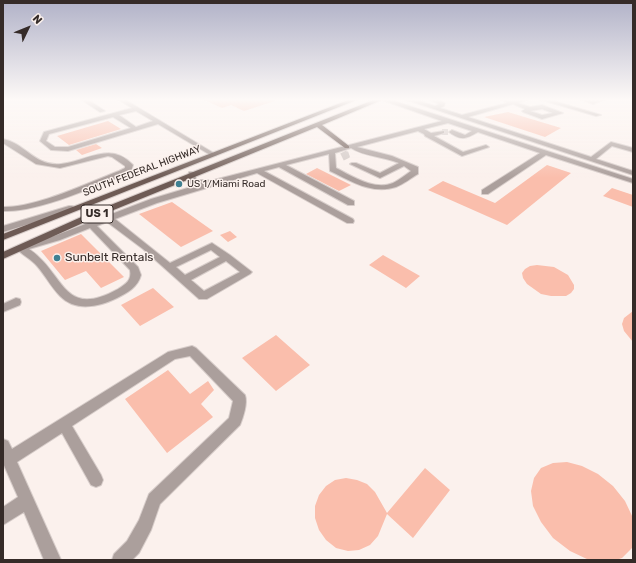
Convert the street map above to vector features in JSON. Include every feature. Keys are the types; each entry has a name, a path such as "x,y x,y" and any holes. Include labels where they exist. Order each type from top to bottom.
{"main road":[{"name":"SOUTH FEDERAL HIGHWAY","path":"3,237 289,125"},
{"name":"SOUTH FEDERAL HIGHWAY","path":"3,256 91,216 316,125"},
{"path":"320,125 321,128 352,149"},
{"path":"192,174 208,163 214,155"}],"street":[{"path":"75,125 46,133 43,140 53,149 68,149 148,125"},
{"path":"130,125 136,129"},
{"path":"164,125 214,155"},
{"path":"21,248 57,238 154,201 223,180 331,152 352,149 428,125"},
{"path":"463,125 631,173"},
{"path":"477,125 526,138"},
{"path":"487,125 526,138 585,165 633,180"},
{"path":"418,128 430,135 442,132"},
{"path":"452,132 465,136 478,130"},
{"path":"430,135 427,135 462,154 486,147"},
{"path":"3,141 8,142 38,163 60,166 108,154 114,154 129,165 128,169 122,173 62,195 21,209 8,211 3,209"},
{"path":"594,157 611,144 633,150"},
{"path":"485,192 547,148"},
{"path":"331,152 334,160 333,169 357,181 377,187 387,187 396,184 415,172 415,169 386,156 352,149"},
{"path":"334,160 342,157"},
{"path":"354,164 380,176 404,163"},
{"path":"280,165 351,203"},
{"path":"258,171 350,221"},
{"path":"192,174 191,179 194,182 201,183 223,180"},
{"path":"3,229 89,203"},
{"path":"108,218 203,296 247,272 212,246 169,267"},
{"path":"21,248 37,259 66,296 82,303 97,302 109,298 130,286 136,276 136,269 91,224"},
{"path":"184,280 227,257"},
{"path":"3,308 16,302"},
{"path":"53,560 6,453 64,424 172,355 192,350 240,399 235,421 154,498 145,524 133,547 120,560"},
{"path":"64,424 96,480"},
{"path":"3,517 27,500"}],"building":[{"path":"93,125 115,125 121,129 69,145 57,136"},
{"path":"509,125 552,125 561,128 545,137"},
{"path":"96,144 102,148 82,155 76,150"},
{"path":"547,165 571,173 507,225 428,190 443,181 495,203"},
{"path":"317,168 351,185 339,191 306,174"},
{"path":"612,188 633,195 633,207 603,196"},
{"path":"172,202 213,231 181,247 139,214"},
{"path":"230,231 237,237 228,242 220,235"},
{"path":"81,234 124,277 101,288 86,271 65,280 41,251"},
{"path":"383,255 420,276 406,288 369,265"},
{"path":"537,265 554,267 568,275 574,285 574,289 566,296 541,294 527,284 522,273 530,266"},
{"path":"153,288 174,307 140,326 121,305"},
{"path":"633,311 633,342 624,331 622,324 624,318"},
{"path":"276,335 310,365 276,391 242,358"},
{"path":"168,370 190,394 208,381 214,390 201,404 213,417 167,453 125,399"},
{"path":"567,462 582,466 598,474 613,486 625,501 633,518 633,543 632,548 622,558 616,560 589,560 570,551 553,538 541,522 533,506 531,491 534,478 541,468 553,463"},
{"path":"425,468 450,490 413,538 387,514 378,536 370,545 359,550 348,551 336,548 326,540 319,530 315,518 315,506 319,495 326,486 335,480 346,478 367,484 375,492 387,513"}],"tunnel":[{"path":"442,132 452,132"},
{"path":"342,157 346,155"}],"place":[{"name":"US 1/Miami Road","path":"179,184"},
{"name":"Sunbelt Rentals","path":"57,258"}]}
